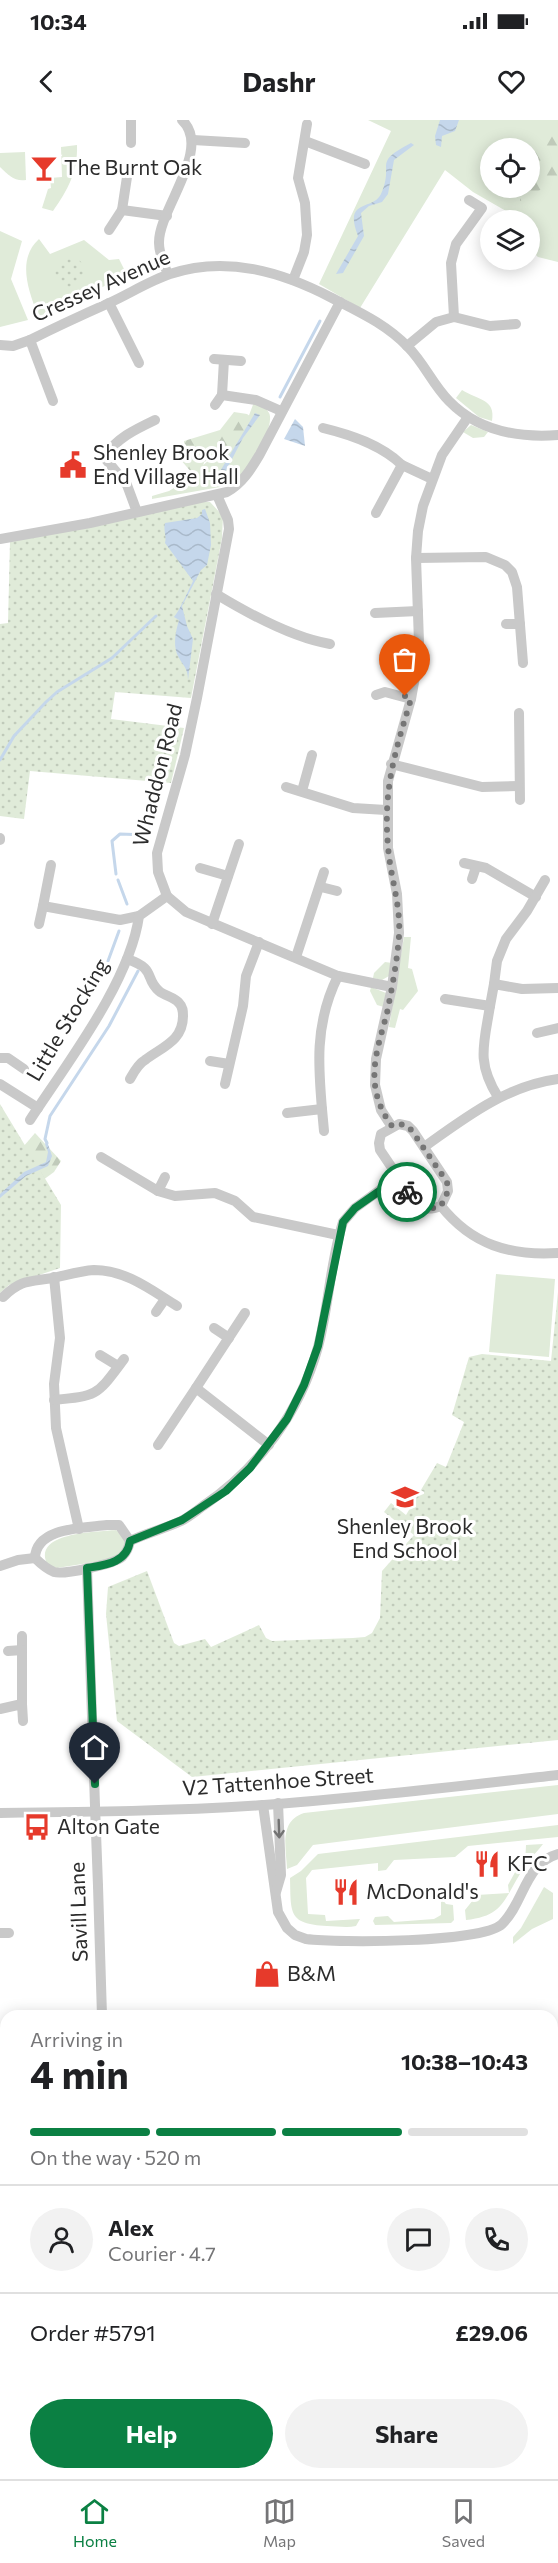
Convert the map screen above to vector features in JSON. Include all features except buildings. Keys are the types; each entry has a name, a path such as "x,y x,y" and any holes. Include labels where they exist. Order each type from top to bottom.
{"street":[{"path":"131,120 131,143"},
{"path":"168,274 159,243 193,140 188,125 182,120"},
{"path":"293,280 304,252 307,235 305,203 298,178 307,124"},
{"path":"193,140 245,143"},
{"path":"305,141 365,164"},
{"path":"109,230 122,210 127,177"},
{"path":"454,317 451,263 456,244 487,211 469,200"},
{"path":"122,210 167,216"},
{"name":"Cressey Avenue","path":"0,345 13,346 30,340 168,274 215,265 246,267 293,280 384,326 424,365 448,401 468,417 490,428 512,434 534,437 558,435"},
{"path":"0,539 90,523 227,492 245,478 340,302"},
{"path":"109,303 139,363"},
{"path":"407,346 436,322 454,317 490,326 516,324"},
{"path":"30,340 53,401"},
{"path":"215,405 222,395 219,360 241,361"},
{"path":"222,395 256,400 282,411"},
{"path":"392,1126 381,1110 375,1084 376,1059 392,987 399,933 397,894 388,848 386,810 391,764 411,699 419,642 416,558 418,531 432,479 442,455 468,417"},
{"path":"137,512 127,485 104,457 113,444 122,437 154,420"},
{"path":"323,428 343,432 387,450 402,465 432,479"},
{"path":"376,513 402,465"},
{"name":"Whaddon Road","path":"167,896 158,872 157,852 186,748 229,529 217,495"},
{"path":"416,558 486,557 498,560 505,565 512,572 517,586 524,663"},
{"path":"216,594 240,609 315,641 330,644"},
{"path":"375,613 418,611"},
{"path":"506,624 520,624"},
{"path":"310,653 315,641"},
{"path":"375,695 385,692 411,699"},
{"path":"519,713 518,786 520,800"},
{"path":"518,734 531,734"},
{"path":"302,791 312,755"},
{"path":"391,764 482,787 518,786"},
{"path":"286,787 353,808 386,810"},
{"path":"212,924 239,844"},
{"path":"464,863 486,868 536,897"},
{"path":"39,924 51,865"},
{"path":"472,879 476,867"},
{"path":"200,868 228,876"},
{"path":"296,957 321,887 324,872"},
{"path":"498,1097 490,1084 482,1057 497,961 506,939 536,897 545,880"},
{"path":"321,887 337,891"},
{"path":"43,906 120,920 139,916 167,896 186,912 338,976 392,987"},
{"name":"Little Stocking","path":"30,1120 106,1002 127,960 136,936 139,916"},
{"path":"225,1084 243,1006 246,976 259,942"},
{"path":"127,960 145,968 155,986 182,1005 183,1012 182,1026 176,1038 144,1060 130,1079"},
{"path":"324,1131 318,1068 320,1026 338,976"},
{"path":"494,984 522,989 558,987"},
{"path":"445,999 490,1006"},
{"path":"537,1033 558,1028"},
{"name":"Little Stocking","path":"0,1058 8,1058 24,1069"},
{"path":"210,1061 229,1064"},
{"path":"424,1147 498,1097 528,1084 558,1079"},
{"name":"Little Stocking","path":"0,1084 38,1108"},
{"path":"287,1113 322,1109"},
{"path":"399,1124 408,1126 447,1182 448,1191 441,1206 431,1210 422,1208 415,1202 380,1150 381,1134 392,1126 399,1124"},
{"path":"101,1157 158,1191 176,1196 215,1193 235,1201 253,1217 338,1235"},
{"path":"158,1191 165,1177"},
{"path":"130,1541 182,1520 226,1491 250,1468 269,1445 291,1411 318,1346 338,1235 343,1222 355,1208 398,1178"},
{"path":"441,1206 462,1229 482,1241 509,1251 529,1255 558,1253"},
{"path":"3,1297 16,1284 95,1270 120,1273 138,1281 177,1306"},
{"path":"54,1277 60,1338 54,1400 58,1440 79,1528"},
{"path":"156,1312 165,1299"},
{"path":"159,1445 245,1313"},
{"path":"214,1328 229,1338"},
{"path":"54,1400 88,1397 104,1386 121,1363 100,1355"},
{"path":"196,1388 269,1445"},
{"path":"119,1525 130,1541 129,1549 122,1557 110,1564 56,1573 42,1565 36,1558 37,1546 43,1539 53,1534 79,1528 119,1525"},
{"path":"0,1566 18,1560 36,1558"},
{"name":"Savill Lane","path":"87,1568 102,2010"},
{"path":"21,1636 23,1720"},
{"path":"8,1651 22,1650"},
{"path":"0,1709 22,1704"},
{"name":"V2 Tattenhoe Street","path":"0,1814 114,1812 263,1805 410,1792 558,1775"},
{"path":"276,1895 281,1875 278,1803"},
{"path":"263,1805 281,1920 295,1935 306,1939 405,1940 477,1934 492,1930 503,1923 540,1862 558,1854"}],"green space":[{"path":"368,120 558,120 558,262 540,258 540,210 504,210 483,198 540,198 540,138 480,138 480,196 445,170 360,308 319,284 391,131"},
{"path":"542,120 558,120 558,178 554,188 540,190 539,138 543,132"},
{"path":"77,145 74,172 63,195 53,211 42,208 48,189 51,188 50,178 62,177 61,147"},
{"path":"25,152 26,180 15,179 0,167 0,153"},
{"path":"0,231 22,241 11,279 28,320 0,327"},
{"path":"39,239 50,254 84,240 109,260 119,259 127,275 41,317 37,313 26,274 28,256"},
{"path":"70,257 81,261 85,272 81,283 70,287 59,283 55,272 59,261"},
{"path":"462,390 488,404 493,414 492,421 479,417 456,398"},
{"path":"254,402 268,411 269,425 259,450 241,475 220,487 152,499 152,496 169,491 187,480 235,436 248,418"},
{"path":"234,412 247,414 258,422 230,450 204,462 202,472 192,473 180,459 184,453 184,441 220,430"},
{"path":"471,425 488,432 484,437 473,438 463,432"},
{"path":"189,502 210,502 223,516 222,538 191,698 115,692 111,719 184,728 171,783 30,771 24,819 0,816 0,624 8,623 10,542"},
{"path":"404,937 411,937 408,968 412,969 418,991 403,1010 400,1009 395,1028 389,1027"},
{"path":"385,962 392,963 389,976 382,980 373,978 374,973"},
{"path":"371,987 386,993 384,1007 377,1005 370,991"},
{"path":"0,1104 61,1205 60,1268 9,1285 0,1293"},
{"path":"35,1133 61,1161 54,1172 9,1205 23,1147"},
{"path":"496,1274 555,1279 549,1357 489,1352"},
{"path":"558,1292 558,1740 192,1777 117,1721 106,1614 108,1587 147,1571 174,1643 179,1646 205,1639 211,1647 259,1625 266,1638 272,1641 353,1638 365,1637 372,1633 380,1618 382,1571 414,1535 384,1512 391,1503 406,1515 437,1463 446,1467 464,1422 452,1415 469,1357 482,1354 551,1361"},
{"path":"116,1530 124,1536 126,1545 123,1553 107,1560 57,1568 49,1567 45,1555 48,1547 56,1540 81,1533"},
{"path":"558,1785 558,1814 313,1845 297,1865 287,1869 285,1844 287,1828 296,1817 304,1813"},
{"path":"558,1825 558,1837 468,1846 455,1857 394,1860 386,1870 378,1871 378,1863 312,1870 306,1878 308,1914 325,1915 326,1921 360,1919 356,1926 305,1923 298,1919 292,1908 290,1878 301,1871 318,1854"},
{"path":"543,1844 522,1870 509,1892 508,1885 519,1865 525,1865 526,1845"},
{"path":"544,1887 553,1893 553,1919 532,1929 513,1944 513,1937 521,1928"},
{"path":"508,1893 494,1911 466,1920 465,1910 477,1895"},
{"path":"441,1898 446,1904 453,1905 454,1920 451,1923 375,1925 373,1921 375,1917 388,1916 394,1922 434,1919 441,1915"}],"water":[{"path":"440,120 459,120 455,131 442,136 441,147 436,145 435,136"},
{"path":"411,143 414,145 394,160 388,194 382,202 369,206 361,213 364,236 343,273 336,274 358,236 354,224 357,210 377,199 385,183 386,164 391,155"},
{"path":"255,413 260,415 243,438 220,482 213,483"},
{"path":"295,419 303,427 305,446 284,439"},
{"path":"205,509 210,523 211,545 207,565 201,570 182,606 193,639 188,680 186,669 176,650 175,637 179,620 174,617 193,581 165,543 165,523 197,518"},
{"path":"47,1141 52,1156 48,1166 26,1176 0,1198 0,1194 24,1172 46,1162 48,1152 45,1144"}],"waterway":[{"path":"280,397 320,321"},
{"path":"0,760 14,736 46,702 57,692 112,658 156,616"},
{"path":"116,874 112,841 120,834 147,835 154,816"},
{"path":"118,880 127,904"},
{"path":"108,961 119,931"},
{"path":"47,1143 45,1139 50,1116 109,1026 138,971"}],"way so far":[{"path":"405,696 411,699 391,764 386,810 388,848 397,894 399,933 397,959 376,1059 375,1084 384,1115 392,1126 399,1124 408,1126 447,1182 448,1191 441,1206 431,1210 422,1208 407,1192"}],"place":[{"name":"The Burnt Oak","path":"44,168"},
{"name":"Shenley Brook End Village Hall","path":"73,465"},
{"name":"Shenley Brook End School","path":"405,1497"},
{"name":"Alton Gate","path":"37,1827"},
{"name":"KFC","path":"487,1864"},
{"name":"McDonald's","path":"346,1892"},
{"name":"B&M","path":"267,1974"}],"route":[{"path":"95,1784 87,1568 110,1564 122,1557 129,1549 130,1541 182,1520 226,1491 250,1468 287,1419 304,1385 318,1346 338,1235 343,1222 355,1208 398,1178 407,1192"}]}
